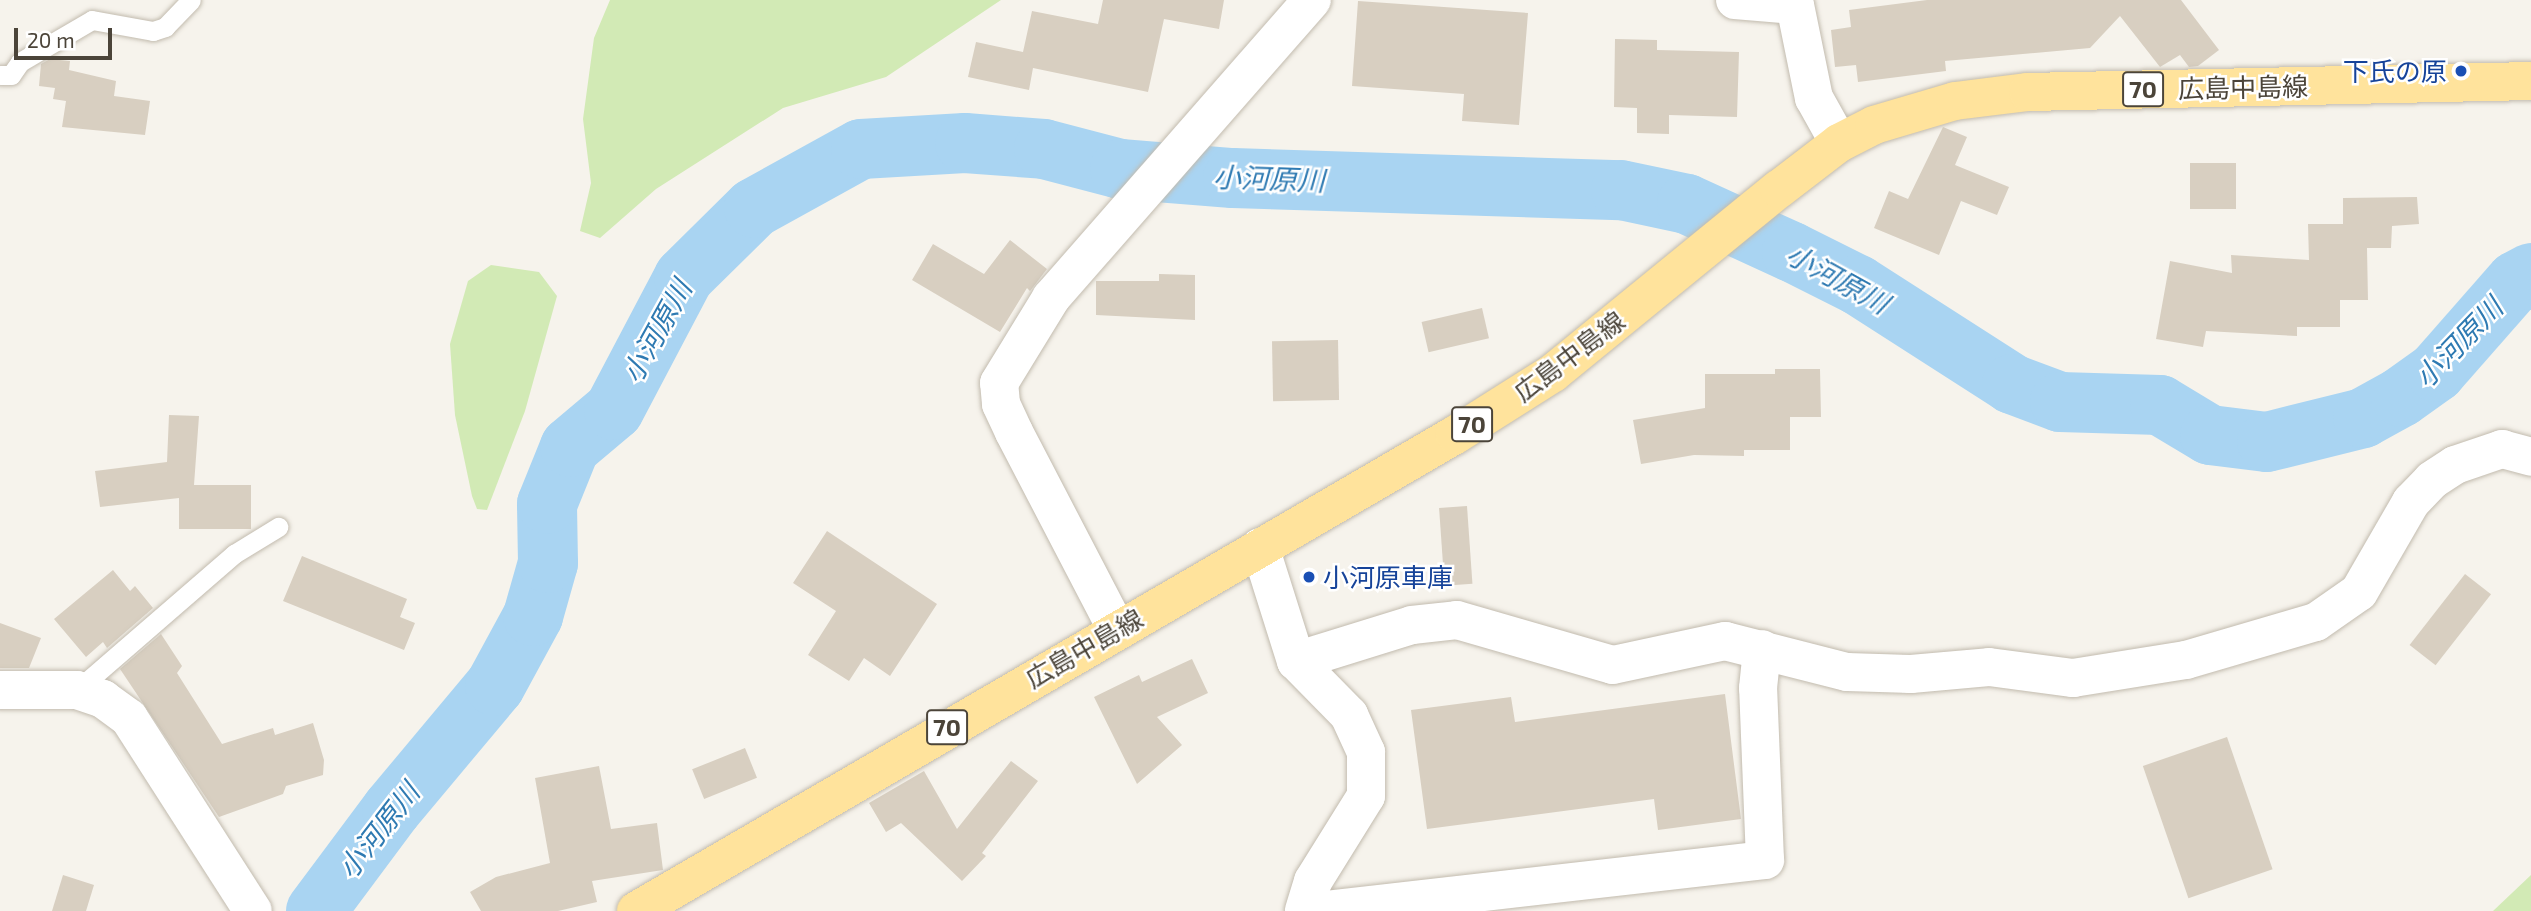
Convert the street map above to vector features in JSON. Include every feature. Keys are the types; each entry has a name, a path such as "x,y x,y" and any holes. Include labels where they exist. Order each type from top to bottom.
{"main road":[{"name":"広島中島線","path":"636,911 1553,373 1779,189 1839,143 1874,125 1955,101 2028,92 2531,81"}],"street":[{"path":"1116,628 1014,432 1001,404 999,383 1051,298 1213,117 1312,0"},
{"path":"1735,0 1795,3 1814,98 1839,143"},
{"path":"1296,661 1412,625 1457,620 1613,665 1725,641 1847,672 1911,674 1989,667 2073,678 2186,660 2316,622 2360,592 2411,502 2432,480 2455,465 2502,449 2531,457"},
{"path":"1260,547 1296,661 1349,715 1366,752 1366,796 1313,881 1304,911"},
{"path":"1317,911 1765,860 1758,688 1762,649"},
{"path":"0,690 77,690 103,699 129,718 253,911"}],"lane":[{"path":"0,75 11,75 20,62 92,20 153,31 165,27 191,0"},
{"path":"77,690 234,554 278,527"}],"green space":[{"path":"610,0 1001,0 886,77 783,108 656,189 600,238 580,231 591,183 583,119 594,38"},
{"path":"491,265 539,272 557,296 525,411 487,510 477,509 472,496 455,415 450,344 468,281"},
{"path":"2531,875 2531,911 2493,911"}],"building":[{"path":"1103,0 1224,0 1219,29 1164,19 1148,92 1033,68 1029,90 968,77 976,42 1023,52 1032,11 1098,24"},
{"path":"1927,0 2181,0 2219,50 2198,66 2189,67 2180,55 2160,67 2120,16 2090,48 1945,61 1946,71 1858,82 1856,65 1835,67 1831,30 1851,27 1849,10"},
{"path":"1358,1 1528,13 1519,125 1462,121 1464,94 1352,86"},
{"path":"1615,39 1657,40 1657,50 1739,52 1737,117 1669,115 1669,134 1637,133 1637,108 1614,107"},
{"path":"50,59 70,61 69,70 116,81 114,96 150,101 145,135 62,127 66,101 53,99 55,88 39,86 41,64"},
{"path":"1943,127 1967,137 1955,165 2009,187 1997,215 1961,201 1939,255 1874,228 1889,191 1908,199"},
{"path":"2190,163 2236,163 2236,209 2190,209"},
{"path":"2417,197 2419,224 2392,226 2391,248 2367,248 2368,300 2340,300 2340,327 2297,327 2297,336 2206,331 2203,347 2156,339 2170,261 2232,273 2231,255 2309,260 2308,224 2343,224 2343,198"},
{"path":"1010,240 1047,269 1030,291 1027,288 1000,332 912,280 933,244 984,274"},
{"path":"1159,274 1195,275 1195,320 1096,315 1096,281 1159,281"},
{"path":"1482,308 1489,338 1429,352 1422,322"},
{"path":"1338,340 1339,400 1273,401 1272,341"},
{"path":"1775,369 1820,369 1821,417 1790,417 1790,450 1744,450 1744,456 1694,455 1641,464 1633,420 1705,408 1705,374 1775,374"},
{"path":"169,415 199,416 194,485 251,485 251,529 179,529 179,498 100,507 95,471 167,462"},
{"path":"1467,506 1472,584 1445,586 1439,508"},
{"path":"827,531 937,604 890,676 864,658 849,681 808,655 836,611 793,583"},
{"path":"302,556 407,599 400,617 415,623 404,650 283,601"},
{"path":"113,570 130,591 135,586 153,608 107,648 103,642 86,657 54,619"},
{"path":"2465,574 2491,594 2436,665 2410,645"},
{"path":"0,623 41,638 29,668 0,668"},
{"path":"161,634 182,666 177,673 222,744 273,728 275,735 313,723 324,760 323,775 286,786 283,794 219,817 120,669"},
{"path":"1192,659 1208,693 1157,717 1182,745 1137,784 1094,697 1139,675 1142,682"},
{"path":"1725,694 1741,819 1658,830 1654,799 1427,829 1411,710 1511,697 1515,722"},
{"path":"2227,737 2273,869 2188,898 2143,766"},
{"path":"745,748 757,778 704,799 692,769"},
{"path":"1011,761 1038,781 982,853 986,856 962,881 901,823 886,832 869,803 924,771 957,829"},
{"path":"599,766 611,829 657,823 663,870 592,881 597,902 558,911 481,911 470,892 496,877 550,863 535,778"},
{"path":"63,875 94,885 86,911 52,911"}],"waterway":[{"name":"小河原川","path":"316,911 392,809 495,686 533,616 548,563 547,504 570,447 614,410 684,277 754,208 861,149 965,143 1044,149 1120,169 1233,178 1621,190 1687,204 1792,252 1858,285 2012,384 2060,402 2160,405 2210,435 2267,442 2363,418 2401,397 2436,372 2516,281 2531,273"}],"place":[{"name":"下氏の原","path":"2461,71"},
{"name":"小河原車庫","path":"1309,577"}]}
